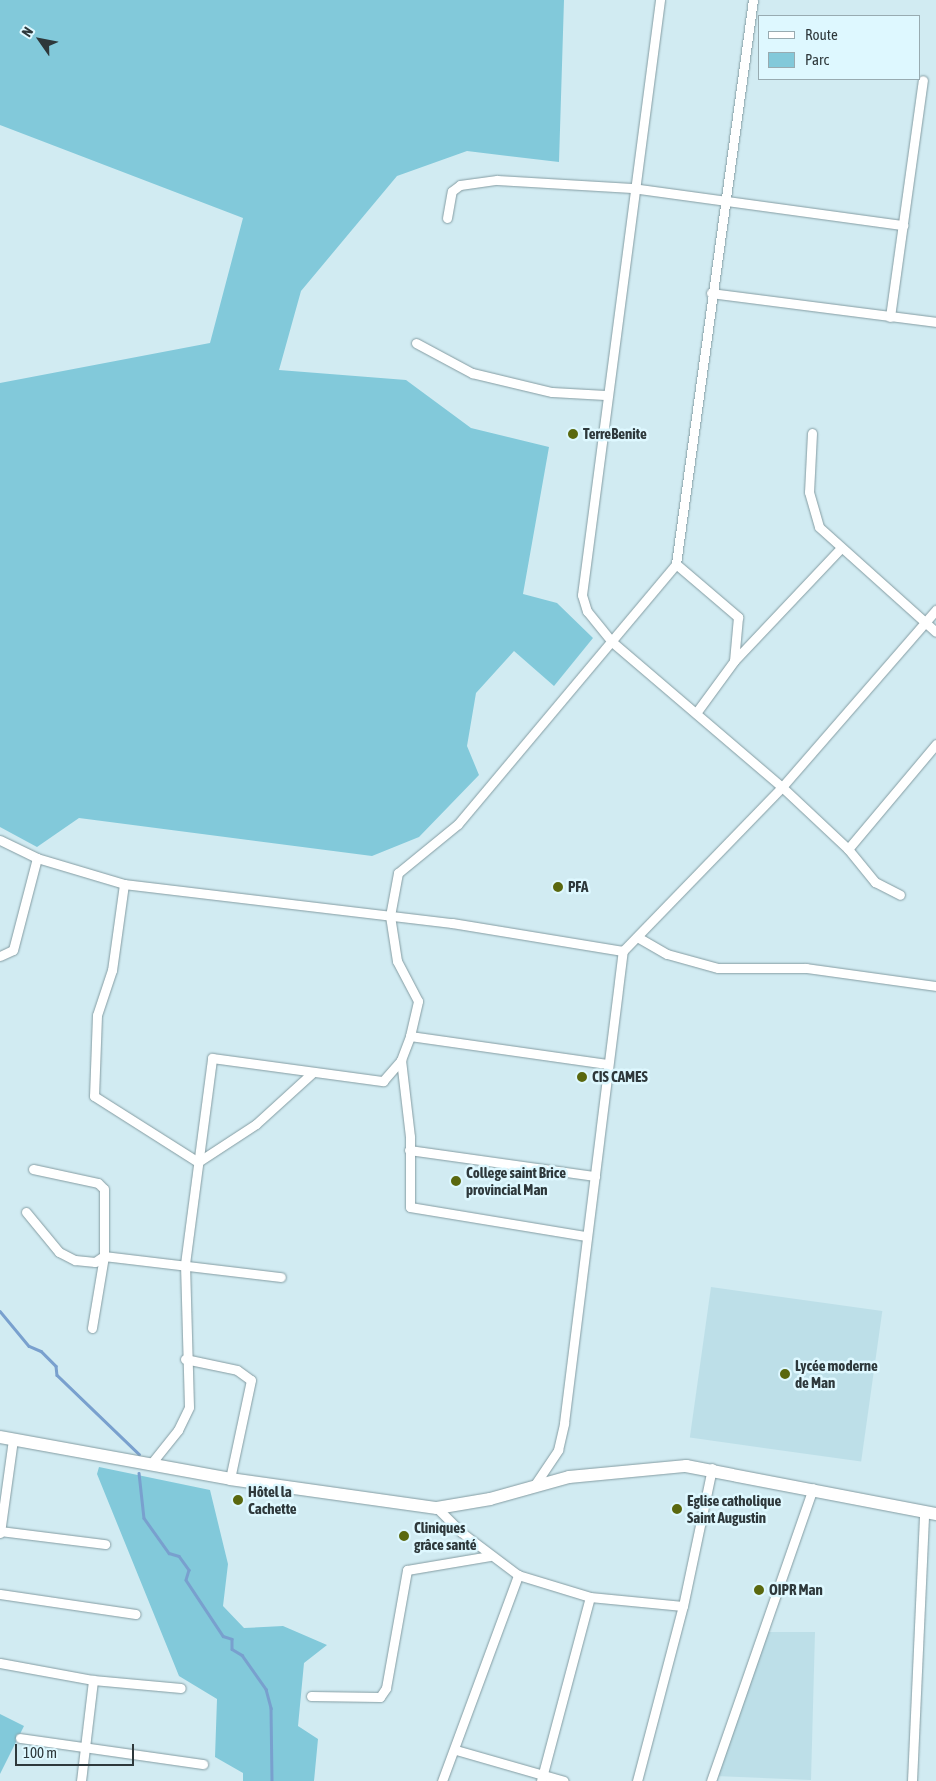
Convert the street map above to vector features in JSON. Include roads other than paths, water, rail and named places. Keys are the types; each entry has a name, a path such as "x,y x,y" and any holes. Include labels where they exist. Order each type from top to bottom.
{"main road":[{"path":"0,1437 230,1479 437,1508 490,1499 536,1483 630,1468 712,1468 930,1513"}],"street":[{"path":"660,0 632,188 605,395 582,595 587,611 611,641 782,787 848,849 875,882 900,895"},
{"path":"150,1465 178,1430 189,1407 186,1359 185,1264 212,1058 312,1073 383,1081 401,1060 410,1036 418,1001 397,961 390,916 393,888 405,864 458,824 676,564 711,293 753,0"},
{"path":"890,317 923,80"},
{"path":"447,218 452,191 470,182 632,188 903,225"},
{"path":"711,293 936,322"},
{"path":"416,343 472,373 552,392 605,395"},
{"path":"812,433 810,505 819,527 839,550 936,632"},
{"path":"696,712 734,661 839,550"},
{"path":"676,564 738,617 734,661"},
{"path":"536,1483 558,1450 564,1423 585,1236 595,1176 607,1064 624,951 639,938 782,787 936,610"},
{"path":"848,849 936,744"},
{"path":"0,840 37,858 124,884 390,916 624,951"},
{"path":"0,956 13,950 37,858"},
{"path":"124,884 112,970 96,1015 92,1090 101,1102 198,1162"},
{"path":"639,938 667,954 718,968 806,968 936,986"},
{"path":"410,1036 607,1064"},
{"path":"401,1060 412,1208 585,1236"},
{"path":"198,1162 256,1124 312,1073"},
{"path":"409,1150 595,1176"},
{"path":"32,1169 98,1183 104,1189 104,1256 92,1328"},
{"path":"26,1212 59,1252 94,1262 104,1256 281,1276"},
{"path":"186,1359 237,1370 251,1380 230,1479"},
{"path":"14,1439 0,1532 105,1544"},
{"path":"636,1781 683,1606 712,1468"},
{"path":"712,1781 813,1488"},
{"path":"437,1508 490,1556 518,1574 590,1597 683,1606"},
{"path":"912,1781 930,1513"},
{"path":"311,1696 380,1697 386,1688 407,1570 490,1556"},
{"path":"442,1781 456,1750 518,1574"},
{"path":"0,1594 136,1614"},
{"path":"542,1778 590,1597"},
{"path":"0,1663 93,1680 181,1688"},
{"path":"81,1781 93,1680"},
{"path":"20,1738 203,1764"},
{"path":"456,1750 542,1778 564,1781"}],"waterway":[{"path":"0,1311 29,1346 41,1351 56,1366 57,1375 139,1454"},
{"path":"139,1473 144,1518 169,1553 179,1556 189,1570 186,1580 223,1636 232,1639 232,1649 242,1655 266,1689 271,1708 272,1781"}],"place":[{"name":"TerreBenite","path":"573,434"},
{"name":"PFA","path":"558,887"},
{"name":"CIS CAMES","path":"582,1077"},
{"name":"College saint Brice provincial Man","path":"456,1181"},
{"name":"Lycée moderne de Man","path":"785,1374"},
{"name":"Hôtel la Cachette","path":"238,1500"},
{"name":"Eglise catholique Saint Augustin","path":"677,1509"},
{"name":"Cliniques grâce santé","path":"404,1536"},
{"name":"OIPR Man","path":"759,1590"}]}
